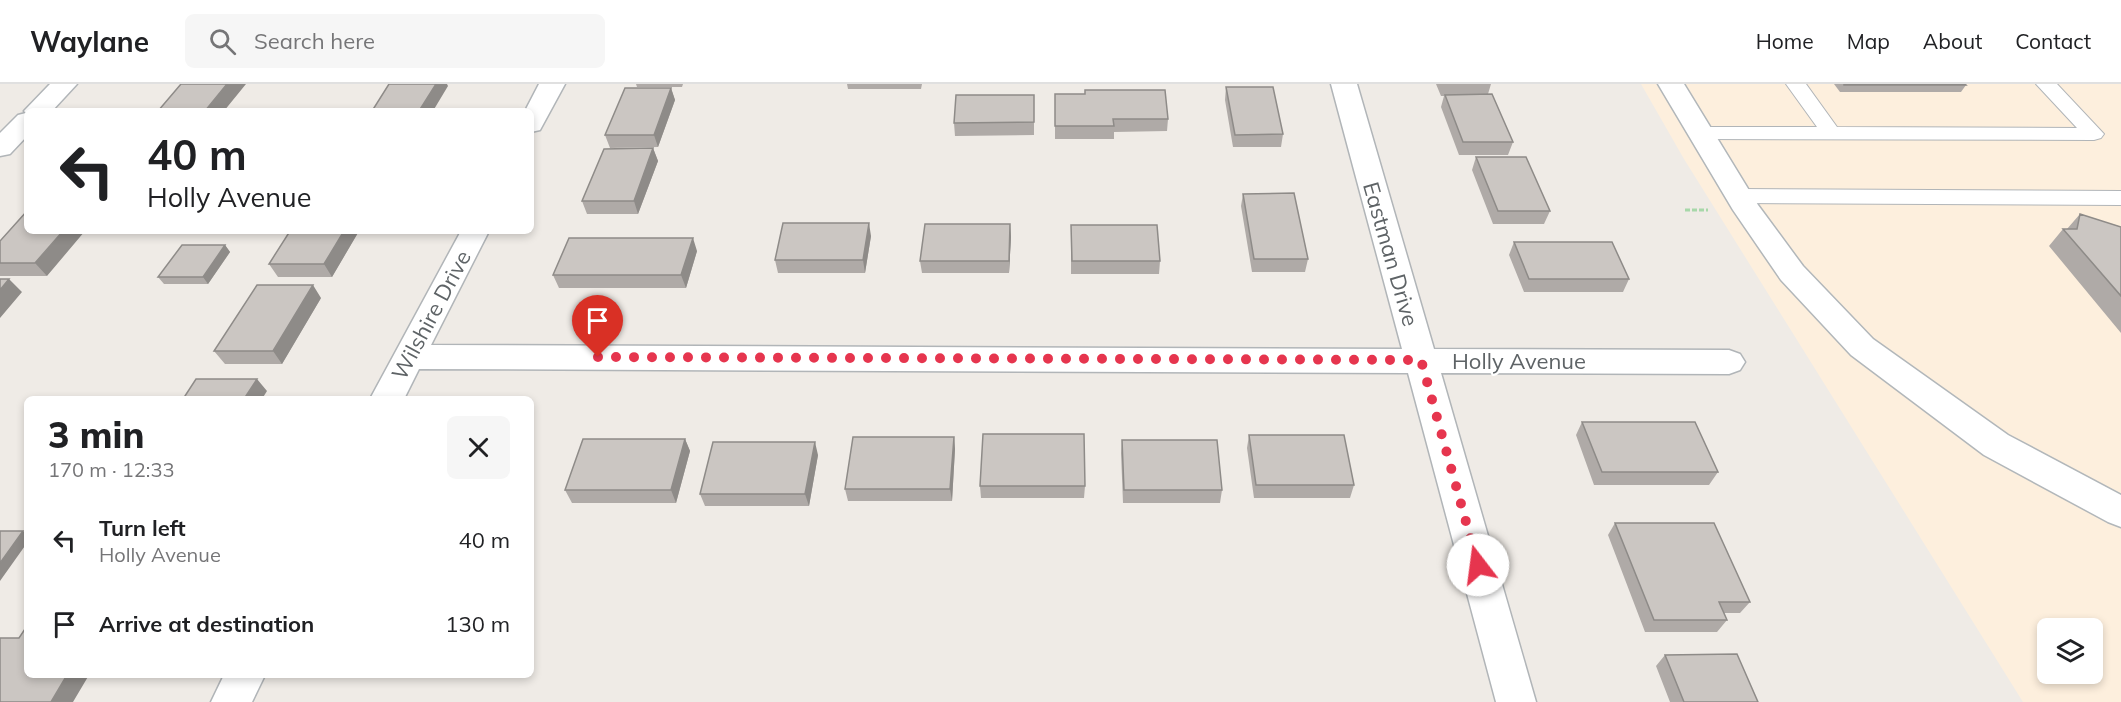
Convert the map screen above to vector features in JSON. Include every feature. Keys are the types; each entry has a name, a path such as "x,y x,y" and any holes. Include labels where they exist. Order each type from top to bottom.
{"street":[{"path":"40,108 64,84"},
{"path":"534,118 552,84"},
{"name":"Eastman Drive","path":"1344,84 1516,702"},
{"path":"1671,84 1739,196 1792,273 1862,347 1995,445 2121,512"},
{"path":"0,148 24,124"},
{"name":"Wilshire Drive","path":"389,396 473,234"},
{"name":"Holly Avenue","path":"409,357 1729,362"},
{"path":"231,702 243,678"}],"lane":[{"path":"1796,84 1831,133"},
{"path":"1700,133 2094,134 2046,84"},
{"path":"1739,196 2121,198"}],"shaded area":[{"path":"1641,84 2121,84 2121,702 2023,702 1684,159"}],"building":[{"path":"181,84 227,84 207,108 161,108"},
{"path":"389,84 436,84 421,108 374,108"},
{"path":"1965,84 1966,85 1844,85"},
{"path":"1226,87 1273,87 1283,134 1235,135"},
{"path":"625,88 671,88 654,135 605,135"},
{"path":"1085,90 1165,90 1168,119 1113,119 1114,126 1055,126 1055,94 1085,94"},
{"path":"1492,94 1513,142 1463,142 1445,95"},
{"path":"956,95 1034,95 1034,122 954,123"},
{"path":"653,148 634,201 582,201 604,149"},
{"path":"1476,157 1526,157 1550,211 1498,211"},
{"path":"1294,193 1308,259 1254,259 1243,194"},
{"path":"24,214 24,234 60,234 35,263 0,263 0,241"},
{"path":"2080,214 2121,227 2121,296 2063,229 2077,229"},
{"path":"783,223 869,223 863,260 775,260"},
{"path":"925,224 1010,224 1009,261 920,261"},
{"path":"1071,225 1157,225 1160,261 1072,261"},
{"path":"288,234 342,234 324,264 269,264"},
{"path":"569,238 693,238 681,275 553,275"},
{"path":"1514,242 1612,242 1629,279 1529,279"},
{"path":"182,245 225,245 203,277 158,277"},
{"path":"0,279 9,279 0,290"},
{"path":"257,285 313,285 273,351 214,351"},
{"path":"196,379 257,379 246,396 185,396"},
{"path":"1582,422 1695,422 1718,472 1602,472"},
{"path":"983,434 1084,434 1085,486 980,486"},
{"path":"1249,435 1344,435 1354,485 1256,485"},
{"path":"853,437 954,437 950,489 845,489"},
{"path":"583,439 685,439 671,490 565,490"},
{"path":"1122,440 1217,440 1222,490 1124,490"},
{"path":"713,442 815,442 805,494 700,494"},
{"path":"1615,523 1714,523 1750,602 1719,602 1727,620 1654,620"},
{"path":"0,531 23,531 0,563"},
{"path":"24,630 24,678 65,678 51,702 0,702 0,638 19,638"},
{"path":"1737,654 1758,702 1684,702 1665,655"}],"route":[{"path":"598,357 1421,360 1478,565"}]}
